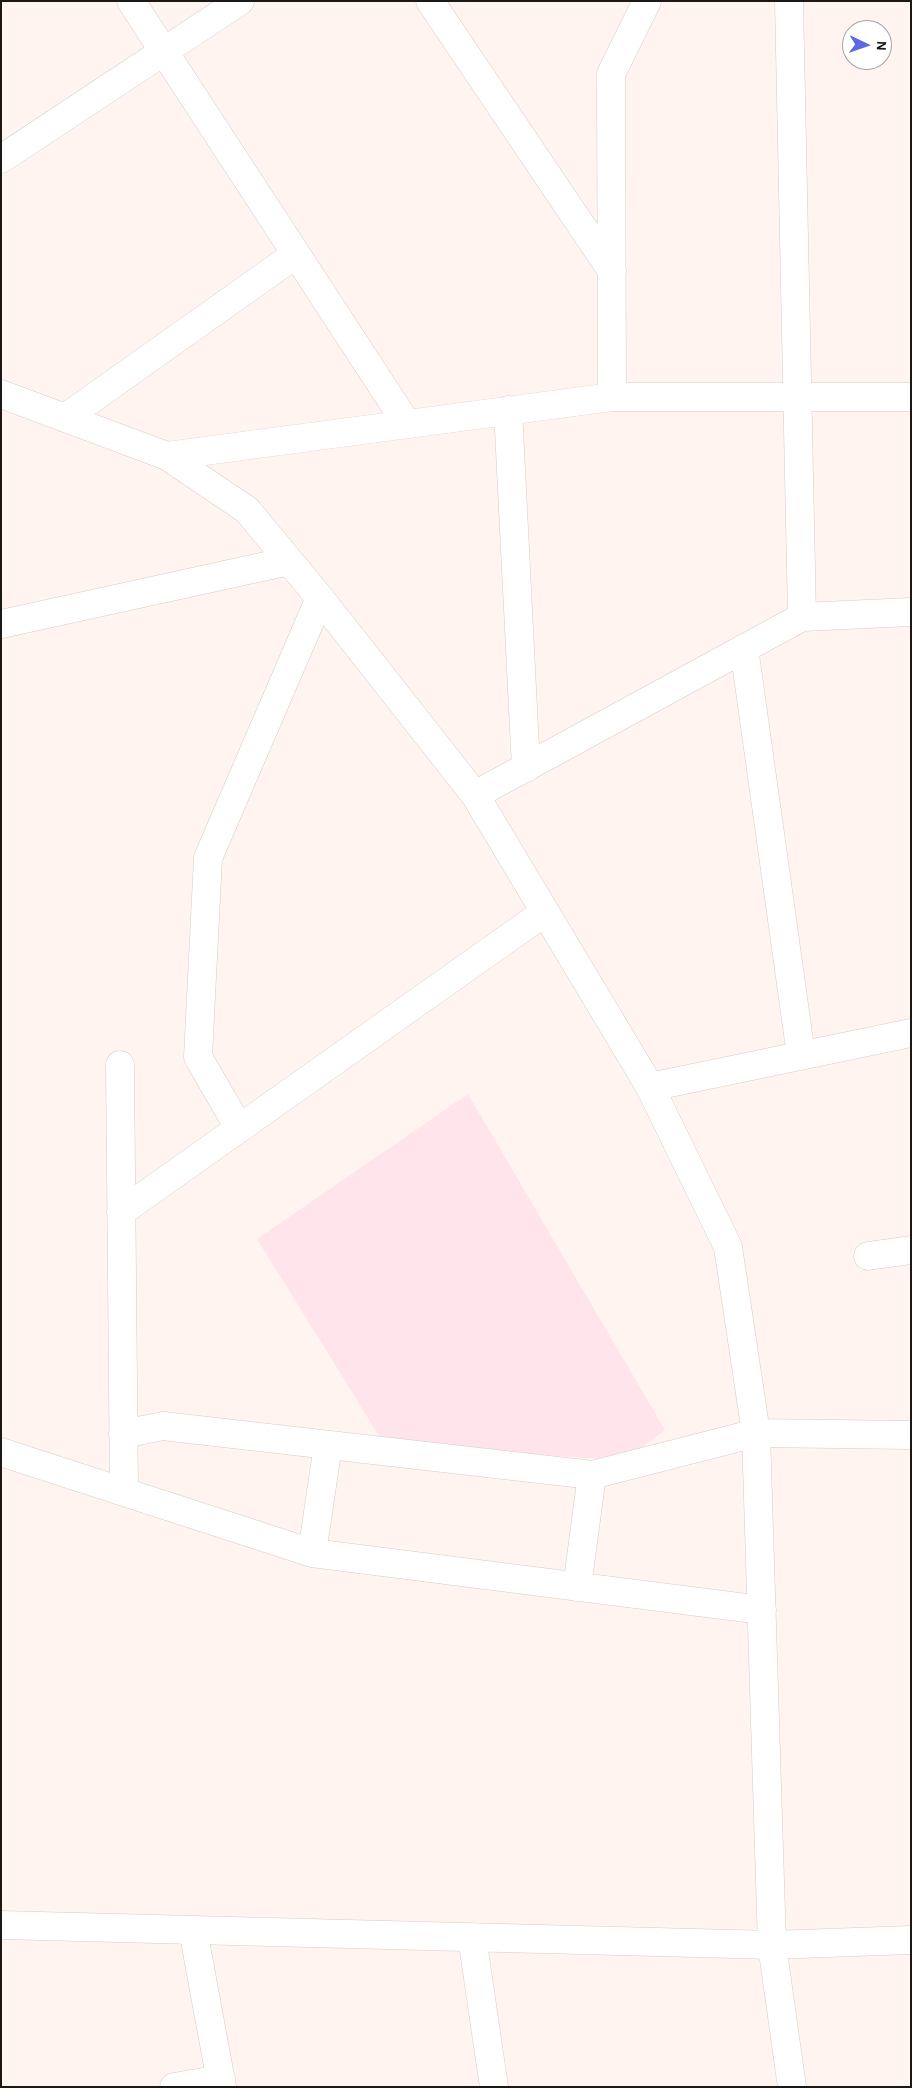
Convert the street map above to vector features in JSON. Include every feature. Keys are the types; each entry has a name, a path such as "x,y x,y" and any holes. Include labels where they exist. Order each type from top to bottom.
{"street":[{"path":"131,1 407,424"},
{"path":"1,159 240,1"},
{"path":"430,1 612,271"},
{"path":"612,396 611,74 647,1"},
{"path":"789,1 802,616"},
{"path":"65,418 296,254"},
{"path":"1,394 167,456 247,510 320,598 476,796 650,1087 728,1246 756,1433 772,1945 792,2087"},
{"path":"167,456 612,396 911,397"},
{"path":"508,410 526,768"},
{"path":"1,624 289,560"},
{"path":"239,1128 198,1057 208,858 320,598"},
{"path":"476,796 802,616 911,612"},
{"path":"744,648 801,1055"},
{"path":"121,1212 545,912"},
{"path":"650,1087 911,1033"},
{"path":"120,1065 124,1492"},
{"path":"868,1256 911,1250"},
{"path":"123,1434 163,1426 592,1475 756,1433 911,1435"},
{"path":"312,1553 328,1445"},
{"path":"1,1452 312,1553 762,1610"},
{"path":"577,1586 592,1475"},
{"path":"1,1925 772,1945 911,1940"},
{"path":"174,2087 221,2083 193,1930"},
{"path":"472,1937 494,2087"}],"shaded area":[{"path":"468,1094 665,1430 625,1460 386,1447 257,1239"}]}
